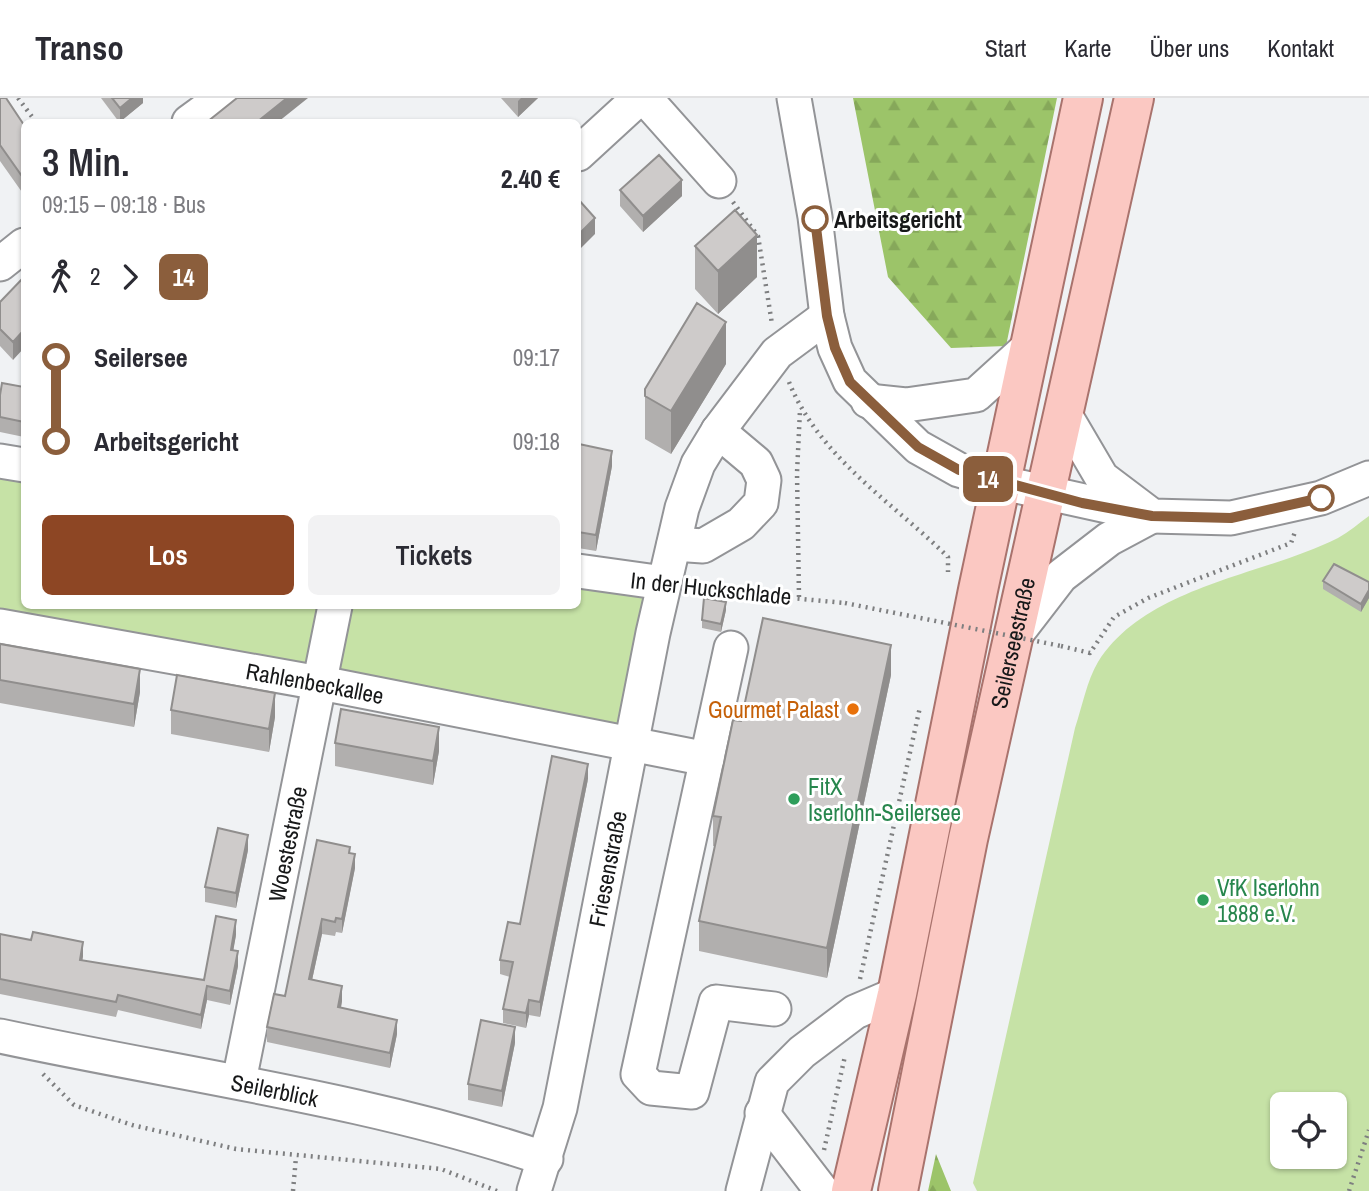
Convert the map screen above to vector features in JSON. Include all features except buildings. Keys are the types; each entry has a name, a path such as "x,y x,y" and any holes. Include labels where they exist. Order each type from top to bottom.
{"main road":[{"name":"Seilerseestraße","path":"830,1188 897,995 978,590 1003,483 1083,98"},
{"name":"Seilerseestraße","path":"898,1191 968,839 1011,640 1065,415 1133,98"}],"street":[{"path":"193,119 222,98"},
{"path":"581,152 639,98"},
{"path":"645,98 719,181"},
{"path":"794,98 815,217 827,316 835,348 850,382 918,447 959,470 1003,483 1152,516 1231,518 1302,504 1369,478"},
{"name":"Friesenstraße","path":"534,1191 546,1159 573,1048 630,745 664,583 698,464 718,431 777,353 827,316"},
{"path":"869,401 906,405 976,395 1030,346"},
{"path":"1065,415 1102,478 1152,516"},
{"path":"674,544 703,546 741,524 761,503 764,480 756,463 718,431"},
{"path":"0,461 21,464"},
{"path":"1011,640 1061,576 1109,539 1152,516"},
{"name":"In der Huckschlade","path":"581,571 664,583"},
{"name":"Woestestraße","path":"239,1081 334,609"},
{"name":"Rahlenbeckallee","path":"0,626 706,759"},
{"path":"731,648 638,1073 651,1088 692,1092 716,1002 774,1009"},
{"path":"743,1191 772,1082 802,1052 855,1012 897,995"},
{"name":"Seilerblick","path":"11,1039 239,1081 407,1120 546,1159"},
{"path":"762,1113 830,1188"}],"path":[{"path":"18,98 34,119"},
{"path":"719,181 758,236 777,353 800,410 832,453 948,557 948,578"},
{"path":"799,597 797,473 800,410"},
{"name":"In der Huckschlade","path":"664,583 697,589 845,603 1090,653 1114,617 1148,598 1292,543 1302,504"},
{"path":"937,631 940,618"},
{"path":"830,1188 861,971 922,698"},
{"path":"11,1039 48,1082 74,1105 132,1125 236,1149 296,1157 441,1169 497,1191"},
{"path":"1349,1191 1369,1130"},
{"path":"293,1191 296,1157"}],"green space":[{"path":"853,98 1057,98 1006,346 951,348 888,277"},
{"path":"0,465 21,468 21,609 581,609 581,576 656,590 626,739 0,621"},
{"name":"VfK Iserlohn 1888 e.V.","path":"1369,516 1369,1191 977,1191 973,1183 1075,728 1094,669 1119,636 1146,615 1208,585 1308,551 1350,530"},
{"path":"936,1154 951,1191 928,1191"}],"bus line":[{"name":"14","path":"815,219 827,316 835,348 850,382 918,447 959,470 1082,503 1152,516 1231,518 1321,498"}],"place":[{"name":"Arbeitsgericht","path":"815,219"},
{"name":"Gourmet Palast","path":"853,709"},
{"name":"FitX Iserlohn-Seilersee","path":"794,799"},
{"name":"VfK Iserlohn 1888 e.V.","path":"1203,900"}]}
